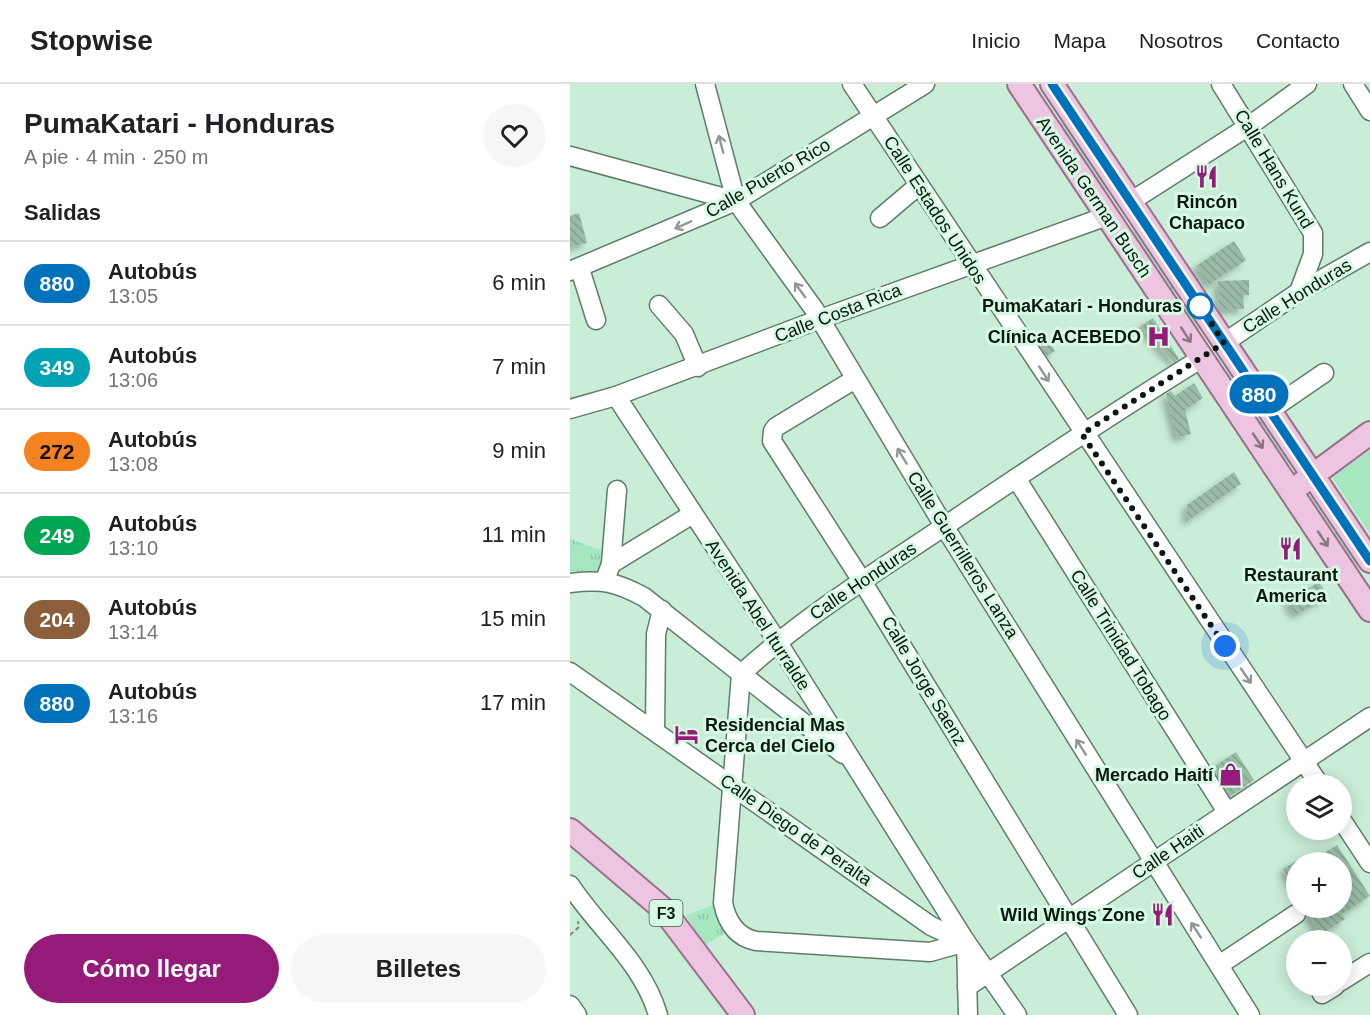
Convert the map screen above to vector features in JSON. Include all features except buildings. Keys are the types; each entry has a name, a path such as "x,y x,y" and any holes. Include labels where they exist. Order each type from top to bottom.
{"main road":[{"name":"Avenida German Busch","path":"1019,84 1370,610"},
{"name":"Avenida German Busch","path":"1052,84 1370,561"},
{"path":"1107,216 1130,202"},
{"path":"1202,358 1224,343"},
{"path":"1291,490 1370,433"},
{"name":"F3","path":"570,830 663,909 743,1015"}],"street":[{"name":"Calle Guerrilleros Lanza","path":"705,84 736,201 820,319 944,526 1152,863 1250,1015"},
{"name":"Calle Estados Unidos","path":"852,84 1082,434 1311,774"},
{"name":"Calle Puerto Rico","path":"575,270 736,201 926,84"},
{"name":"Calle Hans Kund","path":"1221,84 1313,233 1313,254 1299,292"},
{"path":"1130,202 1249,126 1306,84"},
{"path":"1353,84 1370,111"},
{"path":"570,156 736,201"},
{"path":"880,218 919,185"},
{"name":"Calle Costa Rica","path":"570,410 698,367 820,319 1107,216"},
{"name":"Calle Honduras","path":"1224,343 1299,292 1370,252"},
{"path":"575,270 596,320"},
{"path":"659,305 684,334 698,367"},
{"name":"Calle Honduras","path":"741,674 777,641 862,581 1082,434 1202,358"},
{"path":"1270,410 1324,374"},
{"name":"Calle Jorge Saenz","path":"855,379 776,427 772,436 775,447 862,581 1128,1015"},
{"name":"Avenida Abel Iturralde","path":"616,396 691,515 777,641 966,942 1017,1015"},
{"name":"Calle Trinidad Tobago","path":"1016,478 1227,812"},
{"path":"608,572 617,490"},
{"path":"570,583 608,572 691,515"},
{"path":"608,572 622,585 662,610 852,761"},
{"path":"655,731 656,633 662,610"},
{"name":"Calle Diego de Peralta","path":"570,672 931,926 966,942"},
{"path":"741,674 730,783 723,903 732,926 741,935 756,941 930,952 966,942 968,1015"},
{"name":"Calle Haiti","path":"967,987 1370,717"},
{"path":"1352,836 1370,863"},
{"path":"570,885 585,908 639,973 658,1015"},
{"path":"1219,965 1290,918"},
{"path":"1352,974 1370,963"},
{"path":"570,1005 577,1015"}],"green space":[{"path":"1053,121 1065,124 1107,187 1105,190 1102,190"},
{"path":"1139,228 1203,327 1202,329 1196,329 1133,233"},
{"path":"1227,371 1230,371 1290,461 1289,465 1285,464 1226,375"},
{"path":"1370,450 1370,534 1332,477"},
{"path":"1310,494 1313,494 1364,564 1357,563 1356,568 1334,535 1334,529 1330,529 1309,498"},
{"path":"570,539 606,552 604,573 570,571"},
{"path":"715,904 729,931 705,945 686,916"}],"bus line":[{"name":"880","path":"1052,84 1370,561"}],"place":[{"name":"Rincón Chapaco","path":"1207,176"},
{"name":"PumaKatari - Honduras","path":"1200,306"},
{"name":"Clínica ACEBEDO","path":"1159,337"},
{"name":"Restaurant America","path":"1291,549"},
{"name":"Residencial Mas Cerca del Cielo","path":"687,735"},
{"name":"Mercado Haití","path":"1231,775"},
{"name":"Wild Wings Zone","path":"1163,915"}],"route":[{"path":"1200,306 1199,304 1224,343 1082,434 1225,646"}]}
